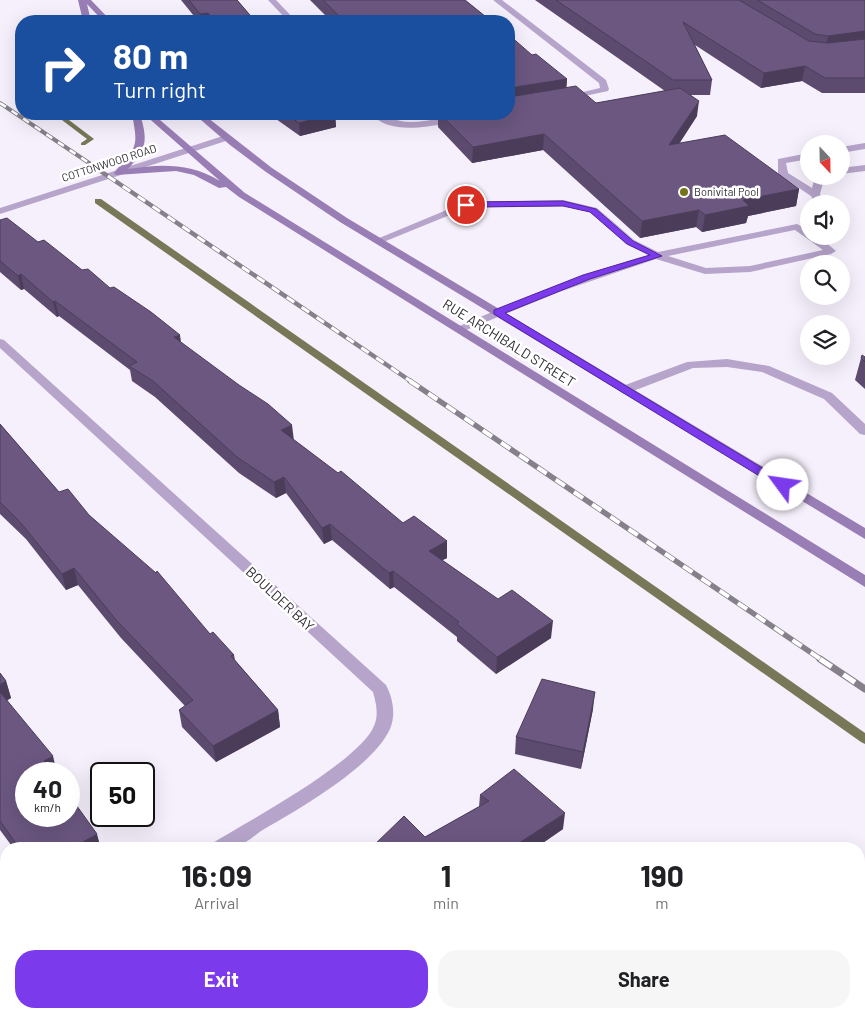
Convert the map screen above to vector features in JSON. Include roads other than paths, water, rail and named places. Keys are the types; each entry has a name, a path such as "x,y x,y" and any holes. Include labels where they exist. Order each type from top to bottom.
{"main road":[{"path":"82,0 86,15"},
{"path":"87,0 101,15"},
{"path":"119,173 139,152 142,143 138,120"},
{"name":"RUE ARCHIBALD STREET","path":"154,120 187,150 242,195 865,582"},
{"name":"RUE ARCHIBALD STREET","path":"205,120 287,185 376,241 498,312 624,390 865,534"},
{"path":"119,173 161,168 181,169 195,172 242,195"}],"street":[{"path":"272,0 286,15"},
{"path":"497,0 603,82 605,89 563,99"},
{"path":"384,120 392,124 413,125 442,120"},
{"name":"COTTONWOOD ROAD","path":"0,211 226,138"},
{"path":"850,148 865,146"},
{"path":"800,158 781,161 783,174 814,194 817,185"},
{"path":"850,170 865,168"},
{"path":"376,241 466,205 563,204 593,210 630,242 658,256 705,271 750,269 831,251 823,245"},
{"path":"459,330 498,312 587,277 658,256 800,227"},
{"name":"BOULDER BAY","path":"0,342 380,689 386,708 382,728 372,744 329,778 228,842"},
{"path":"624,390 691,365 727,363 765,369 828,396 865,431"}],"waterway":[{"path":"65,120 91,139 83,144"},
{"path":"98,201 865,739"}],"railway":[{"path":"0,103 15,113"},
{"path":"25,120 95,167"},
{"path":"93,166 412,382"},
{"path":"410,381 822,660"},
{"path":"820,659 865,689"}],"place":[{"name":"Bonivital Pool","path":"684,192"}]}
